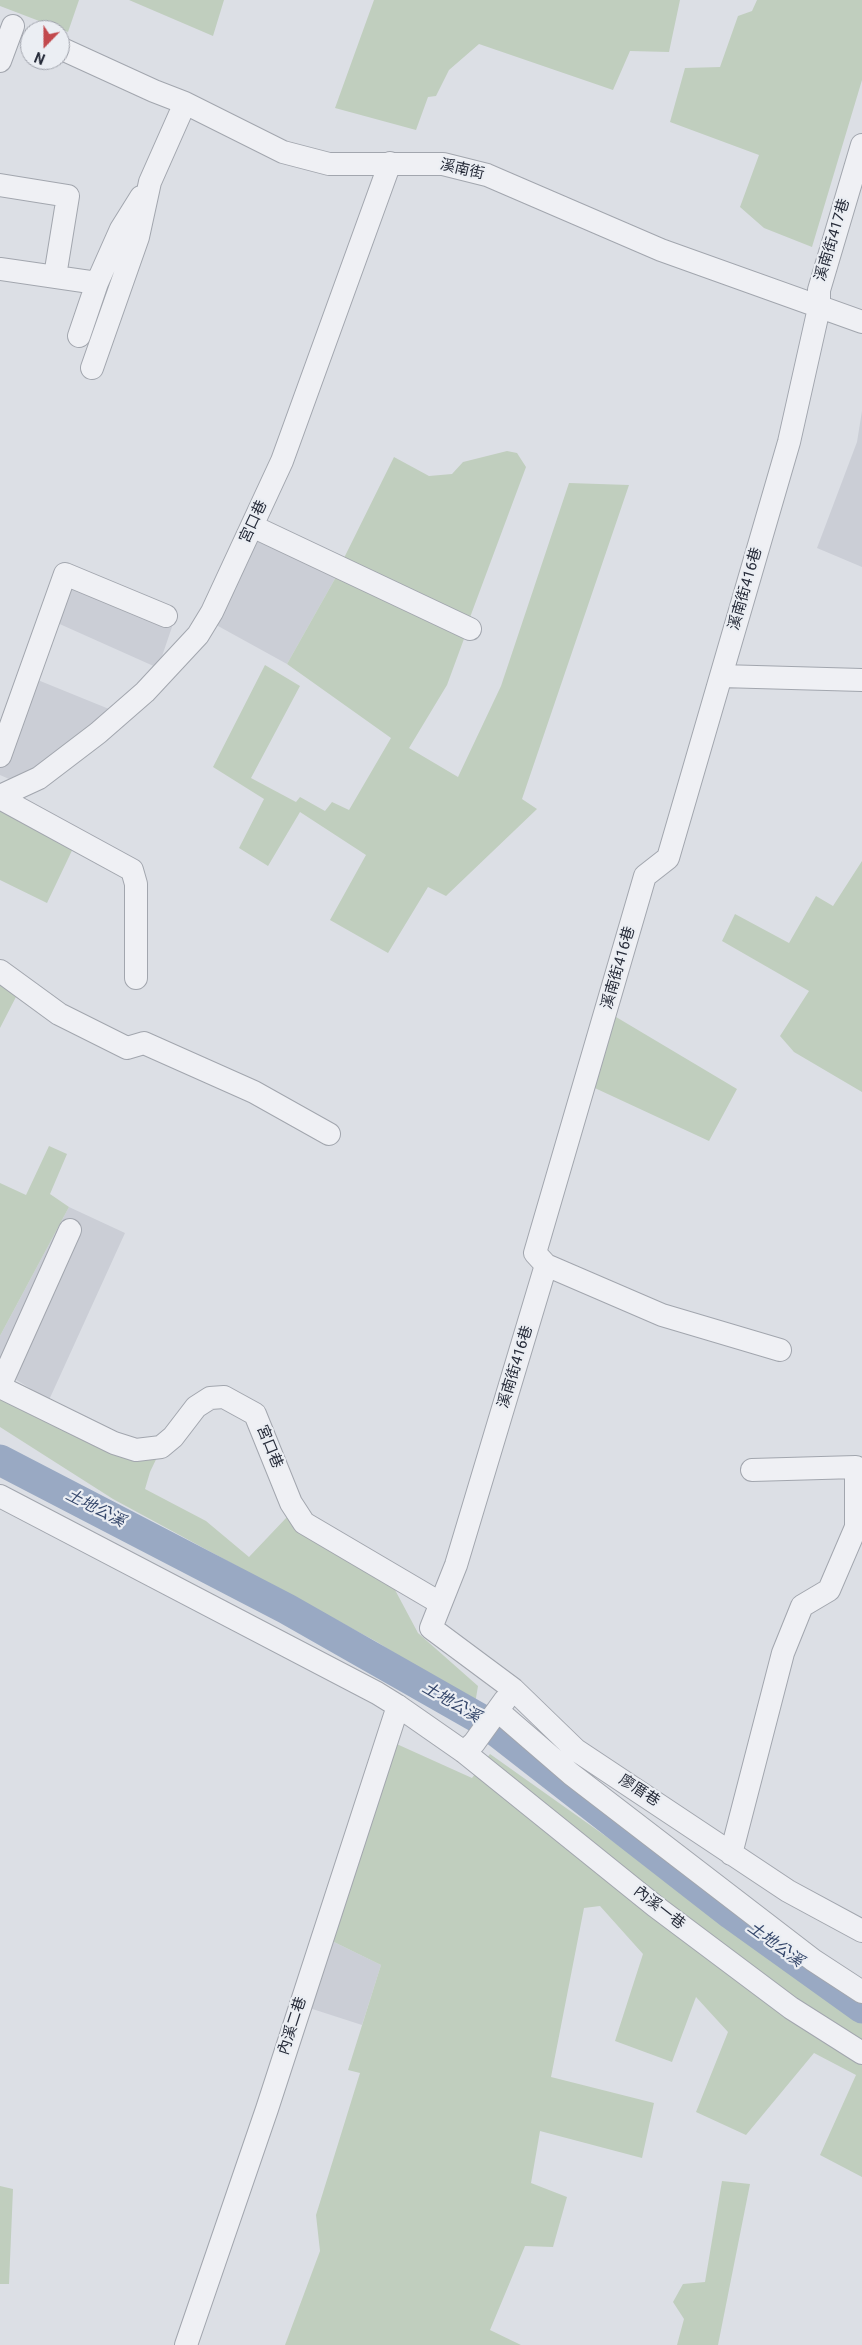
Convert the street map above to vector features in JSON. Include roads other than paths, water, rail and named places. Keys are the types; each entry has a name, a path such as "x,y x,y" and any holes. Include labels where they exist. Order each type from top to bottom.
{"street":[{"path":"0,61 14,27"},
{"name":"溪南街","path":"70,53 185,103 283,152 329,164 443,164 487,175 660,250 862,322"},
{"path":"79,336 97,282 121,229 150,182 185,103"},
{"name":"溪南街417巷","path":"819,308 819,290 862,145"},
{"name":"宮口巷","path":"0,797 39,778 98,733 146,692 198,635 212,612 282,461 390,163"},
{"path":"92,368 138,236 150,182"},
{"path":"0,185 68,196 55,276"},
{"path":"0,269 97,282"},
{"name":"溪南街416巷","path":"431,1628 456,1565 546,1265 535,1253 646,876 668,858 789,442 819,308"},
{"path":"252,526 470,629"},
{"path":"0,756 65,574 166,616"},
{"path":"721,676 862,680"},
{"path":"0,797 132,870 136,884 136,978"},
{"path":"0,971 68,1018 127,1048 144,1043 254,1092 329,1134"},
{"path":"0,1387 70,1230"},
{"path":"546,1265 662,1315 780,1350"},
{"name":"宮口巷","path":"0,1387 114,1443 136,1450 161,1447 173,1437 196,1407 210,1398 224,1397 255,1414 291,1503 304,1523 440,1603"},
{"path":"731,1854 783,1652 802,1606 829,1590 856,1527 856,1467 752,1470"},
{"name":"內溪一巷","path":"0,1496 377,1693 469,1748 679,1924 790,2008 862,2053"},
{"name":"廖厝巷","path":"431,1628 513,1689 576,1750 788,1891 862,1931"},
{"path":"469,1748 513,1689"},
{"name":"內溪二巷","path":"186,2345 267,2109 398,1706"},
{"path":"498,1711 579,1780 813,1960 862,1992"}],"waterway":[{"name":"土地公溪","path":"0,1460 287,1609 482,1720 731,1914 862,2008"}]}
